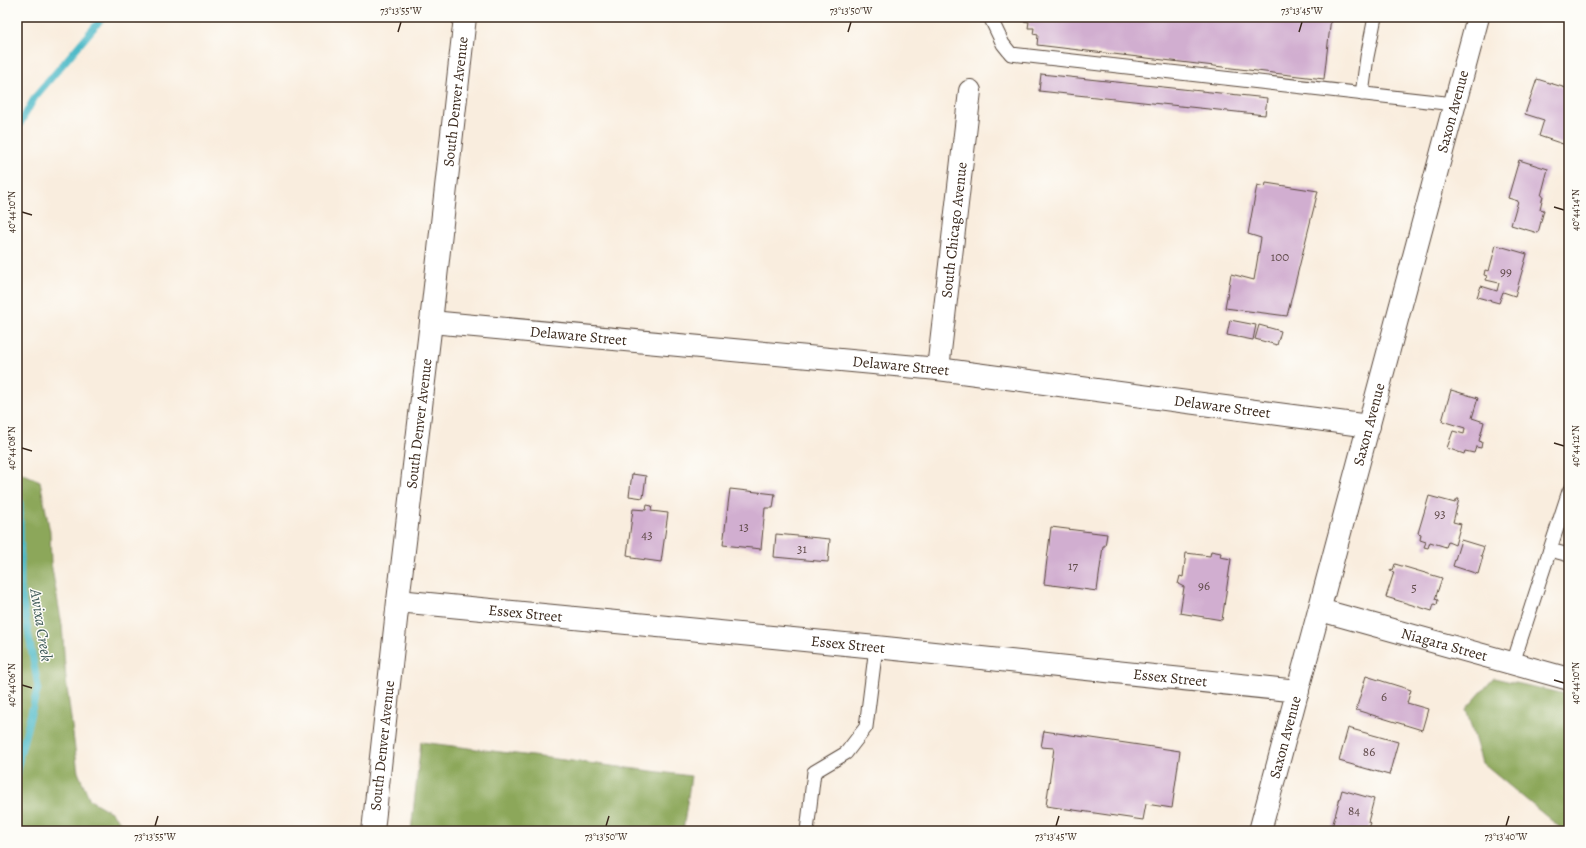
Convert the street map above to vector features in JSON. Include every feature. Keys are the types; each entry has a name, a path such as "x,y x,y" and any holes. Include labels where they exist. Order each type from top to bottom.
{"street":[{"name":"South Denver Avenue","path":"374,831 398,601 465,17"},
{"name":"Saxon Avenue","path":"1260,831 1478,17"},
{"name":"South Chicago Avenue","path":"938,369 970,91"},
{"name":"Delaware Street","path":"431,322 938,369 1369,426"},
{"name":"Essex Street","path":"398,601 876,647 1298,690"},
{"name":"Niagara Street","path":"1320,610 1569,678"}],"lane":[{"path":"990,17 1003,44 1011,54 1454,104"},
{"path":"1362,94 1367,57 1375,17"},
{"path":"1513,663 1569,491"},
{"path":"1550,550 1569,555"},
{"path":"807,831 814,772 846,753 866,727 876,647"}],"green space":[{"path":"17,471 40,481 50,532 51,563 62,625 66,680 78,772 90,800 111,812 129,831 17,831"},
{"path":"1494,678 1569,695 1569,831 1564,831 1482,763 1466,709"},
{"path":"421,742 691,776 683,831 411,831"}],"building":[{"path":"1019,17 1331,17 1324,79 1037,45 1038,35 1033,34 1034,28 1028,28 1029,22 1018,20"},
{"path":"1041,74 1267,98 1265,115 1039,91"},
{"path":"1537,79 1569,89 1569,135 1566,145 1539,136 1544,120 1525,114"},
{"path":"1519,160 1548,169 1541,196 1543,196 1540,209 1544,210 1538,233 1511,225 1518,201 1508,198"},
{"path":"1266,183 1318,191 1287,316 1225,308 1231,274 1254,280 1261,238 1248,234 1257,185 1265,187"},
{"path":"1496,245 1527,254 1515,296 1503,292 1499,303 1477,297 1481,286 1497,291 1499,283 1486,280 1487,276 1484,275 1485,270 1489,271"},
{"path":"1230,320 1256,325 1253,340 1227,335"},
{"path":"1259,325 1281,331 1277,345 1255,339"},
{"path":"1451,390 1478,398 1472,418 1484,422 1479,441 1482,442 1481,448 1476,447 1474,453 1465,451 1464,454 1447,448 1453,431 1464,434 1465,428 1442,421"},
{"path":"632,474 646,476 643,498 629,496"},
{"path":"730,489 775,494 773,508 765,508 761,549 723,545"},
{"path":"1429,496 1455,503 1457,499 1459,499 1453,522 1461,524 1455,545 1448,542 1446,547 1430,542 1428,548 1424,547 1426,542 1420,540 1421,534 1418,533"},
{"path":"647,505 652,506 651,511 668,513 661,562 632,558 632,556 627,555 633,509 646,510"},
{"path":"1051,527 1107,534 1105,546 1103,546 1097,591 1044,584"},
{"path":"776,534 830,539 828,562 774,557"},
{"path":"1461,540 1484,547 1478,574 1453,566"},
{"path":"1211,551 1221,553 1220,557 1231,559 1222,620 1180,613 1184,587 1178,584 1180,576 1183,577 1186,553 1210,556"},
{"path":"1395,564 1442,578 1435,599 1438,600 1437,605 1434,604 1432,611 1386,597 1394,572 1390,571 1391,569 1393,570"},
{"path":"1366,676 1411,690 1407,703 1428,709 1422,730 1356,710"},
{"path":"1348,728 1398,742 1389,775 1339,761"},
{"path":"1044,731 1180,751 1172,808 1146,804 1143,820 1046,806 1054,748 1041,747"},
{"path":"1342,790 1374,799 1368,822 1371,823 1368,830 1331,831"},
{"path":"1055,827 1088,830 1088,831 1054,831"}],"waterway":[{"name":"Awixa Creek","path":"17,129 35,97 103,17"},
{"name":"Awixa Creek","path":"17,476 20,505 21,592 38,687 20,755 17,776"}]}
